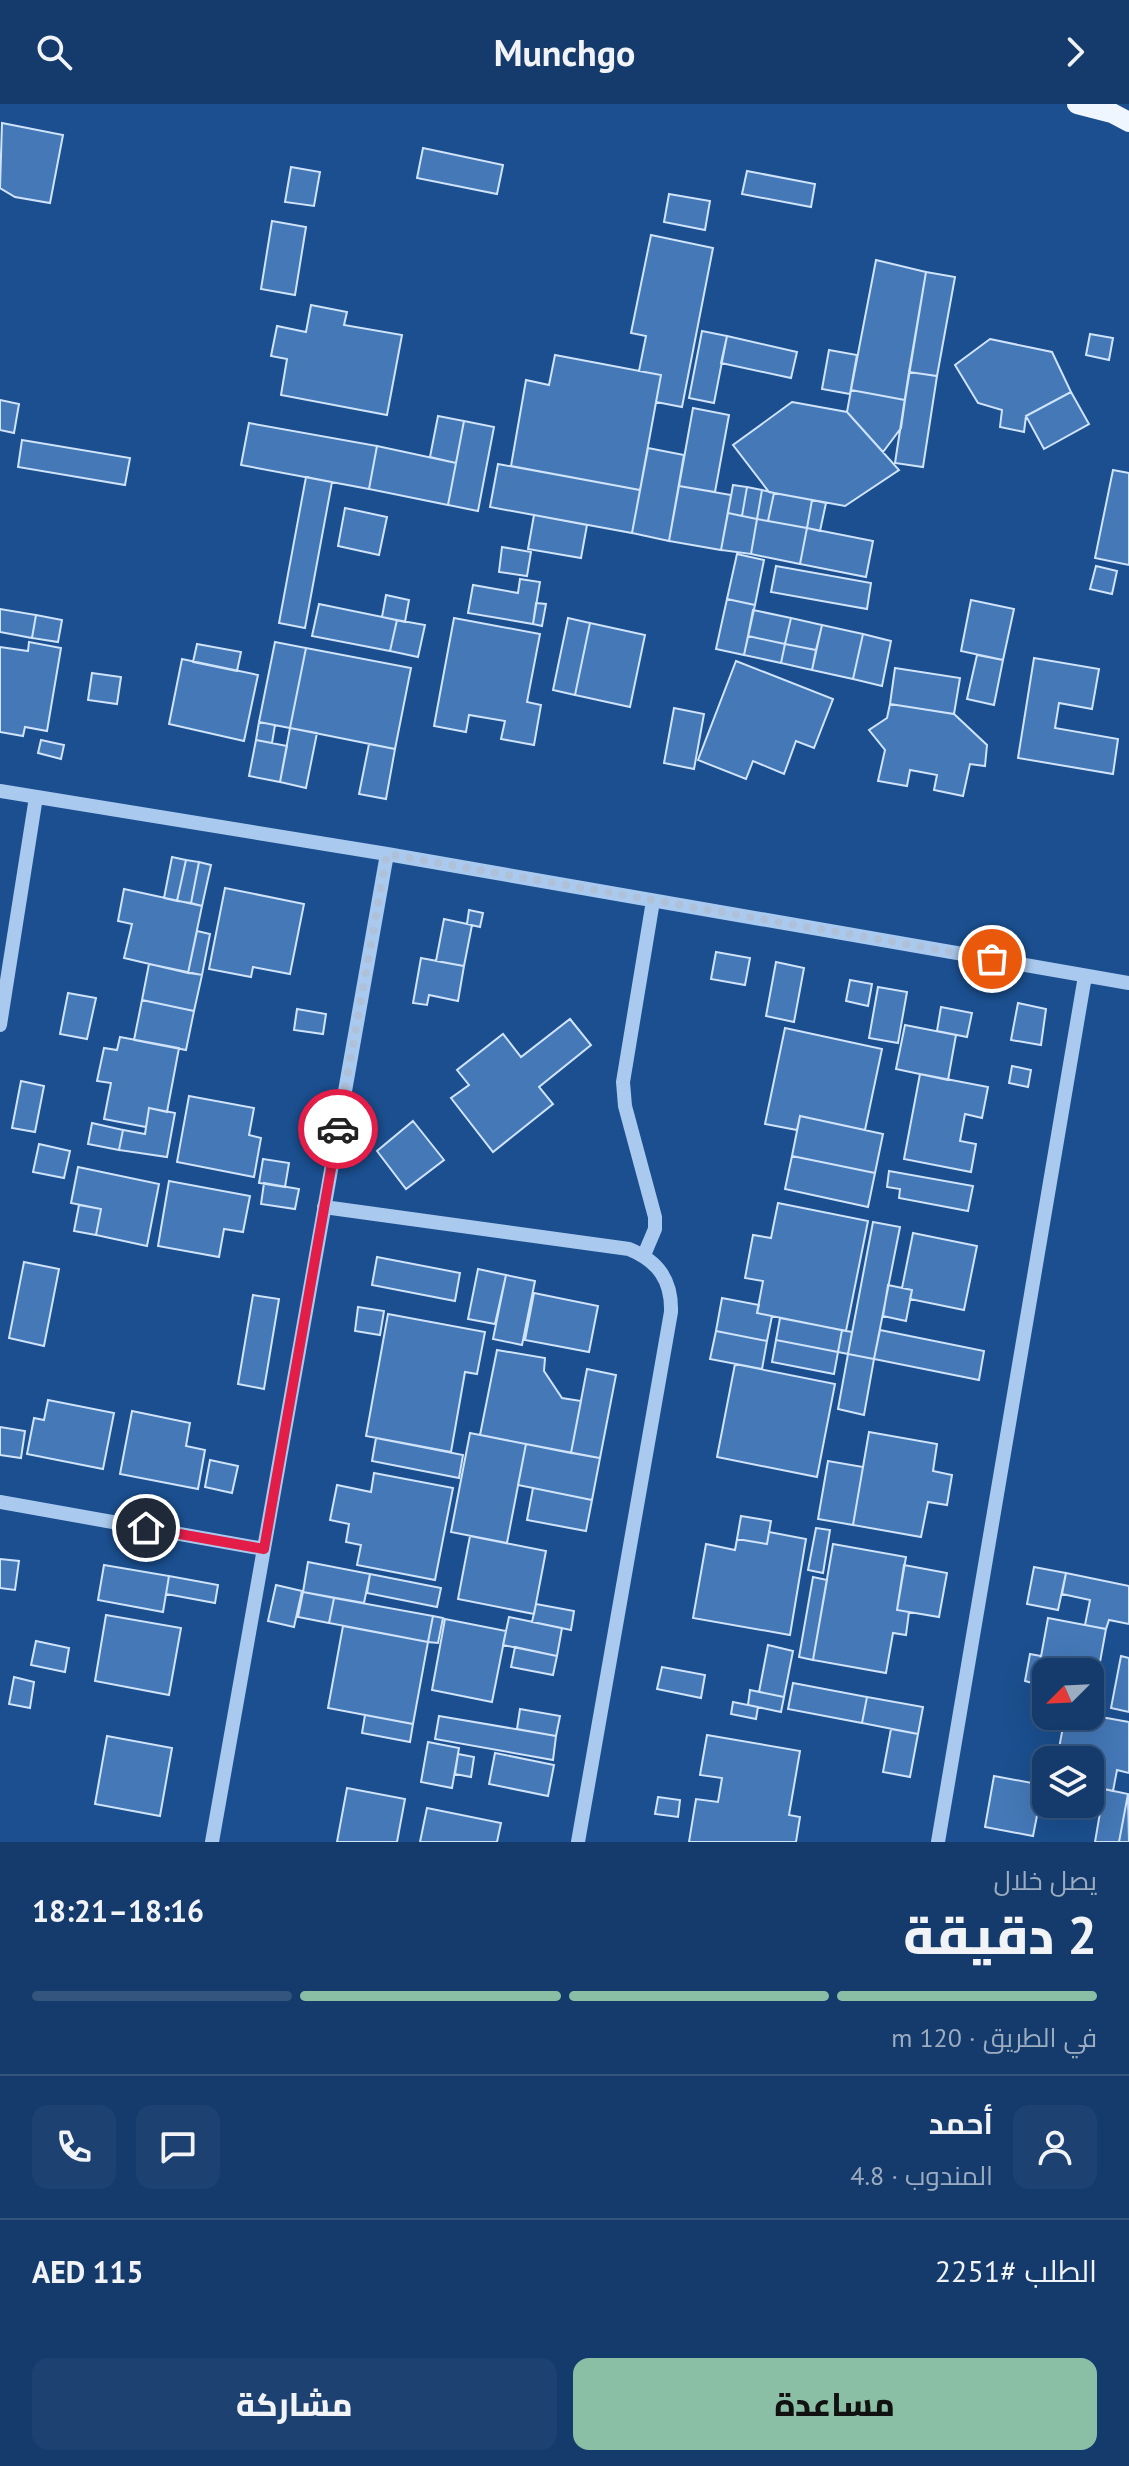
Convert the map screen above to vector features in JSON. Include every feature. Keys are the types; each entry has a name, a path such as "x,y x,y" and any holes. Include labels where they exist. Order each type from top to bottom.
{"main road":[{"path":"1077,104 1129,120"}],"street":[{"path":"0,791 387,854 1129,983"},
{"path":"0,1025 36,797"},
{"path":"212,1842 387,854"},
{"path":"644,1255 655,1229 655,1217 625,1106 623,1082 653,901"},
{"path":"938,1842 1085,976"},
{"path":"324,1207 629,1249 644,1255 657,1266 666,1280 671,1296 671,1312 578,1842"},
{"path":"0,1502 264,1549"}],"building":[{"path":"2,123 63,135 50,203 15,197 0,188"},
{"path":"423,148 503,165 497,194 417,178"},
{"path":"291,167 320,172 314,206 285,202"},
{"path":"747,171 815,184 811,207 742,194"},
{"path":"669,194 710,201 705,230 664,222"},
{"path":"272,221 306,227 295,295 261,289"},
{"path":"651,235 713,248 682,407 656,402 661,375 639,371 646,336 631,333"},
{"path":"876,260 926,272 905,400 851,390"},
{"path":"926,272 955,277 937,376 909,372"},
{"path":"311,305 347,312 344,325 402,335 387,415 281,395 287,359 271,356 277,326 306,332"},
{"path":"702,331 727,336 714,403 689,398"},
{"path":"1090,334 1113,338 1109,360 1086,355"},
{"path":"727,336 797,352 791,378 721,363"},
{"path":"990,339 1052,352 1071,392 1026,416 1024,432 1000,427 1002,410 978,403 955,365"},
{"path":"829,350 857,355 850,394 822,389"},
{"path":"555,355 661,375 640,490 511,466 526,380 549,385"},
{"path":"909,372 937,376 923,467 895,463"},
{"path":"851,390 905,400 901,428 883,452 847,412"},
{"path":"1071,392 1089,424 1044,449 1026,416"},
{"path":"0,400 19,404 14,433 0,430"},
{"path":"792,402 847,412 899,470 845,506 769,492 733,445"},
{"path":"693,408 729,415 715,492 679,486"},
{"path":"438,416 464,421 456,463 430,457"},
{"path":"464,421 494,427 478,511 448,505"},
{"path":"249,423 377,446 369,489 241,465"},
{"path":"22,440 130,458 125,485 18,467"},
{"path":"377,446 456,463 448,505 369,489"},
{"path":"648,448 684,455 669,541 632,533"},
{"path":"498,464 640,490 632,533 490,507"},
{"path":"1113,470 1129,473 1129,565 1095,558"},
{"path":"306,477 332,482 305,628 279,623"},
{"path":"733,485 747,487 742,516 728,513"},
{"path":"679,486 731,495 721,550 669,541"},
{"path":"747,487 762,490 757,519 742,516"},
{"path":"762,490 774,493 768,521 757,519"},
{"path":"774,493 812,500 807,528 768,521"},
{"path":"812,500 826,503 820,531 807,528"},
{"path":"345,508 387,517 379,555 338,546"},
{"path":"728,513 757,519 751,554 721,550"},
{"path":"534,515 587,525 581,558 528,549"},
{"path":"757,519 807,528 800,564 751,554"},
{"path":"807,528 873,541 866,577 800,564"},
{"path":"502,547 531,552 527,576 499,572"},
{"path":"737,554 764,560 755,605 727,599"},
{"path":"776,566 871,583 867,609 771,592"},
{"path":"1096,566 1117,571 1112,594 1090,589"},
{"path":"520,579 540,582 533,624 468,613 473,585 518,593"},
{"path":"386,595 409,600 405,622 382,617"},
{"path":"727,599 755,605 744,655 716,649"},
{"path":"971,600 1014,609 1003,660 961,651"},
{"path":"536,603 546,604 542,626 533,624"},
{"path":"319,604 397,620 390,651 312,636"},
{"path":"0,609 36,615 32,638 0,632"},
{"path":"753,610 791,618 785,644 748,636"},
{"path":"36,615 62,620 58,642 32,638"},
{"path":"454,618 540,634 527,702 541,705 534,745 501,739 505,721 469,715 466,732 434,726"},
{"path":"568,618 590,623 575,695 553,690"},
{"path":"791,618 822,625 816,650 785,644"},
{"path":"397,620 425,625 418,657 390,651"},
{"path":"590,623 645,635 630,707 575,695"},
{"path":"822,625 863,634 853,679 812,670"},
{"path":"863,634 891,641 882,686 853,679"},
{"path":"748,636 785,644 781,663 744,655"},
{"path":"29,642 61,648 47,731 25,727 23,736 0,732 0,647 28,651"},
{"path":"275,642 306,648 290,728 259,722"},
{"path":"197,644 241,652 237,671 193,662"},
{"path":"785,644 816,650 812,670 781,663"},
{"path":"306,648 411,668 395,749 290,728"},
{"path":"977,655 1003,660 994,705 967,699"},
{"path":"1034,658 1099,669 1092,709 1059,703 1055,728 1118,739 1113,774 1018,758"},
{"path":"182,659 258,675 244,741 169,724"},
{"path":"736,661 833,699 814,748 796,741 784,774 753,761 746,779 698,760"},
{"path":"895,668 960,678 954,714 890,704"},
{"path":"92,673 121,677 117,704 88,700"},
{"path":"890,704 954,714 987,745 985,766 970,764 963,796 934,790 937,775 910,770 907,786 878,781 885,750 869,730 887,718"},
{"path":"674,708 704,714 694,769 664,763"},
{"path":"259,722 275,725 272,743 256,740"},
{"path":"290,728 317,733 306,788 280,782"},
{"path":"41,740 64,745 61,759 38,753"},
{"path":"256,740 287,746 280,782 249,776"},
{"path":"369,744 395,749 386,799 359,794"},
{"path":"172,857 186,860 177,901 164,898"},
{"path":"186,860 199,862 191,903 177,901"},
{"path":"199,862 211,865 202,906 191,903"},
{"path":"225,888 304,904 290,974 253,967 251,977 209,969"},
{"path":"124,889 202,906 188,973 124,958 132,924 118,921"},
{"path":"469,910 483,913 480,927 467,924"},
{"path":"444,919 472,925 464,966 436,961"},
{"path":"197,931 210,934 202,975 188,973"},
{"path":"716,952 750,958 745,985 711,979"},
{"path":"421,958 464,966 458,1001 429,995 427,1005 413,1003"},
{"path":"776,962 804,968 794,1022 766,1016"},
{"path":"149,964 202,975 194,1011 142,1000"},
{"path":"850,980 872,984 868,1006 846,1001"},
{"path":"878,987 907,992 898,1043 869,1038"},
{"path":"68,993 96,998 87,1039 60,1034"},
{"path":"142,1000 194,1011 186,1050 134,1040"},
{"path":"1018,1003 1046,1009 1041,1045 1011,1040"},
{"path":"941,1007 972,1013 967,1037 937,1031"},
{"path":"297,1009 326,1014 323,1034 294,1030"},
{"path":"570,1019 591,1045 539,1087 553,1104 493,1152 451,1098 469,1085 457,1070 503,1034 521,1057"},
{"path":"905,1025 956,1035 948,1080 896,1069"},
{"path":"785,1028 882,1049 865,1130 800,1116 797,1130 765,1124"},
{"path":"120,1037 179,1048 167,1112 149,1108 146,1127 104,1119 111,1083 97,1081 104,1048 117,1050"},
{"path":"1012,1066 1031,1070 1028,1087 1009,1083"},
{"path":"920,1074 988,1087 982,1118 965,1114 960,1141 976,1144 971,1172 904,1159"},
{"path":"21,1081 44,1086 35,1132 12,1128"},
{"path":"189,1096 254,1108 249,1135 261,1138 254,1177 177,1162"},
{"path":"149,1108 175,1113 167,1157 119,1150 123,1130 145,1134"},
{"path":"800,1116 883,1134 875,1173 792,1156"},
{"path":"413,1121 444,1160 406,1189 377,1151"},
{"path":"92,1123 123,1130 119,1150 88,1144"},
{"path":"39,1144 70,1151 64,1178 33,1172"},
{"path":"792,1156 875,1173 868,1207 785,1189"},
{"path":"263,1159 289,1163 285,1187 259,1183"},
{"path":"78,1167 159,1184 147,1246 96,1235 101,1209 71,1203"},
{"path":"889,1171 973,1186 968,1211 899,1198 900,1189 887,1187"},
{"path":"169,1181 250,1196 243,1232 224,1229 219,1257 158,1246"},
{"path":"264,1183 299,1189 295,1209 261,1204"},
{"path":"778,1203 868,1221 846,1331 757,1313 763,1281 745,1278 753,1235 771,1238"},
{"path":"79,1205 101,1209 96,1235 74,1231"},
{"path":"873,1222 900,1227 874,1359 848,1354"},
{"path":"913,1233 977,1246 964,1310 910,1299 912,1290 902,1288"},
{"path":"377,1257 460,1273 455,1301 372,1285"},
{"path":"24,1262 59,1269 44,1346 9,1338"},
{"path":"478,1269 506,1275 495,1324 468,1319"},
{"path":"506,1275 535,1281 522,1345 493,1339"},
{"path":"888,1285 912,1290 906,1321 883,1316"},
{"path":"534,1293 598,1306 589,1352 525,1340"},
{"path":"253,1295 279,1299 264,1389 238,1384"},
{"path":"722,1298 759,1305 757,1313 772,1316 767,1341 716,1331"},
{"path":"358,1307 384,1311 380,1335 355,1331"},
{"path":"388,1314 485,1332 477,1374 465,1372 451,1452 366,1436"},
{"path":"780,1318 842,1330 838,1352 776,1340"},
{"path":"842,1330 852,1332 848,1354 838,1352"},
{"path":"880,1330 984,1351 979,1380 874,1359"},
{"path":"716,1331 767,1341 762,1369 710,1359"},
{"path":"776,1340 838,1352 834,1374 772,1362"},
{"path":"497,1350 545,1358 544,1371 562,1398 581,1401 571,1453 480,1435"},
{"path":"848,1354 874,1359 864,1415 838,1409"},
{"path":"735,1364 835,1384 817,1477 717,1457"},
{"path":"587,1369 616,1375 600,1458 571,1453"},
{"path":"48,1400 114,1413 103,1469 27,1454 34,1418 44,1420"},
{"path":"132,1411 190,1423 186,1446 205,1450 198,1489 120,1474"},
{"path":"0,1427 25,1431 21,1458 0,1455"},
{"path":"869,1432 937,1444 933,1471 952,1475 947,1505 928,1502 921,1537 853,1525"},
{"path":"470,1433 526,1444 507,1543 451,1532"},
{"path":"376,1438 463,1455 459,1478 372,1461"},
{"path":"526,1444 600,1458 592,1500 518,1485"},
{"path":"210,1460 238,1466 232,1493 205,1487"},
{"path":"828,1461 863,1467 853,1525 818,1519"},
{"path":"374,1473 453,1488 435,1580 357,1565 361,1545 346,1542 349,1524 330,1520 337,1485 371,1492"},
{"path":"533,1488 592,1500 586,1531 527,1520"},
{"path":"741,1516 771,1521 767,1544 737,1539"},
{"path":"816,1528 830,1530 823,1573 808,1570"},
{"path":"769,1532 806,1539 790,1635 693,1618 706,1544 735,1550 737,1539 767,1544"},
{"path":"470,1536 546,1551 534,1614 458,1599"},
{"path":"833,1544 906,1557 897,1610 909,1612 906,1635 893,1633 886,1673 813,1660"},
{"path":"0,1559 19,1561 15,1590 0,1588"},
{"path":"308,1562 370,1574 364,1603 303,1592"},
{"path":"104,1565 169,1576 163,1612 98,1600"},
{"path":"904,1565 947,1573 939,1617 897,1610"},
{"path":"1034,1567 1066,1573 1058,1610 1027,1604"},
{"path":"1066,1573 1129,1586 1129,1624 1109,1620 1106,1629 1085,1625 1090,1600 1062,1594"},
{"path":"370,1574 441,1588 437,1607 367,1593"},
{"path":"169,1576 218,1585 215,1603 166,1594"},
{"path":"813,1577 827,1580 813,1660 799,1657"},
{"path":"276,1585 302,1591 294,1627 268,1621"},
{"path":"303,1592 334,1598 329,1623 298,1617"},
{"path":"334,1598 433,1616 428,1642 329,1623"},
{"path":"536,1604 574,1611 571,1630 532,1622"},
{"path":"106,1615 181,1628 169,1695 95,1681"},
{"path":"433,1616 443,1618 438,1643 428,1642"},
{"path":"509,1617 562,1628 557,1656 503,1645"},
{"path":"1048,1618 1106,1629 1101,1658 1041,1658"},
{"path":"445,1619 506,1631 492,1702 432,1690"},
{"path":"343,1626 428,1642 413,1724 328,1708"},
{"path":"36,1641 69,1648 65,1672 31,1665"},
{"path":"768,1645 793,1651 784,1697 759,1692"},
{"path":"515,1647 557,1656 553,1675 511,1667"},
{"path":"1030,1654 1041,1656 1032,1658 1032,1683 1025,1681"},
{"path":"1121,1656 1129,1658 1129,1712 1111,1708"},
{"path":"662,1667 705,1675 701,1698 657,1689"},
{"path":"14,1677 34,1682 30,1708 9,1704"},
{"path":"793,1683 867,1697 862,1723 788,1709"},
{"path":"750,1690 784,1697 781,1712 748,1705"},
{"path":"867,1697 923,1707 918,1734 862,1723"},
{"path":"733,1702 758,1707 756,1719 731,1714"},
{"path":"520,1709 560,1716 556,1736 517,1729"},
{"path":"365,1715 413,1724 410,1742 362,1733"},
{"path":"439,1716 556,1736 553,1760 435,1739"},
{"path":"1104,1718 1129,1722 1129,1773 1117,1770 1113,1791 1104,1789 1104,1746 1059,1746 1062,1730 1104,1730"},
{"path":"891,1729 918,1734 910,1777 883,1772"},
{"path":"707,1735 800,1751 789,1815 800,1817 796,1842 689,1842 696,1799 718,1802 722,1778 700,1775"},
{"path":"107,1736 172,1748 160,1816 95,1804"},
{"path":"428,1742 459,1748 452,1788 421,1782"},
{"path":"495,1753 554,1765 548,1796 489,1784"},
{"path":"458,1754 474,1757 471,1777 455,1774"},
{"path":"994,1776 1032,1783 1032,1818 1037,1818 1033,1836 985,1827"},
{"path":"347,1788 405,1799 397,1842 337,1842"},
{"path":"1104,1789 1128,1794 1119,1842 1095,1842 1099,1818 1104,1818"},
{"path":"1128,1794 1129,1842 1119,1842"},
{"path":"658,1797 680,1800 678,1817 655,1814"},
{"path":"427,1808 501,1823 497,1842 420,1842"}],"way so far":[{"path":"338,1129 387,854 992,959"}],"route":[{"path":"146,1528 264,1549 338,1129"}]}
